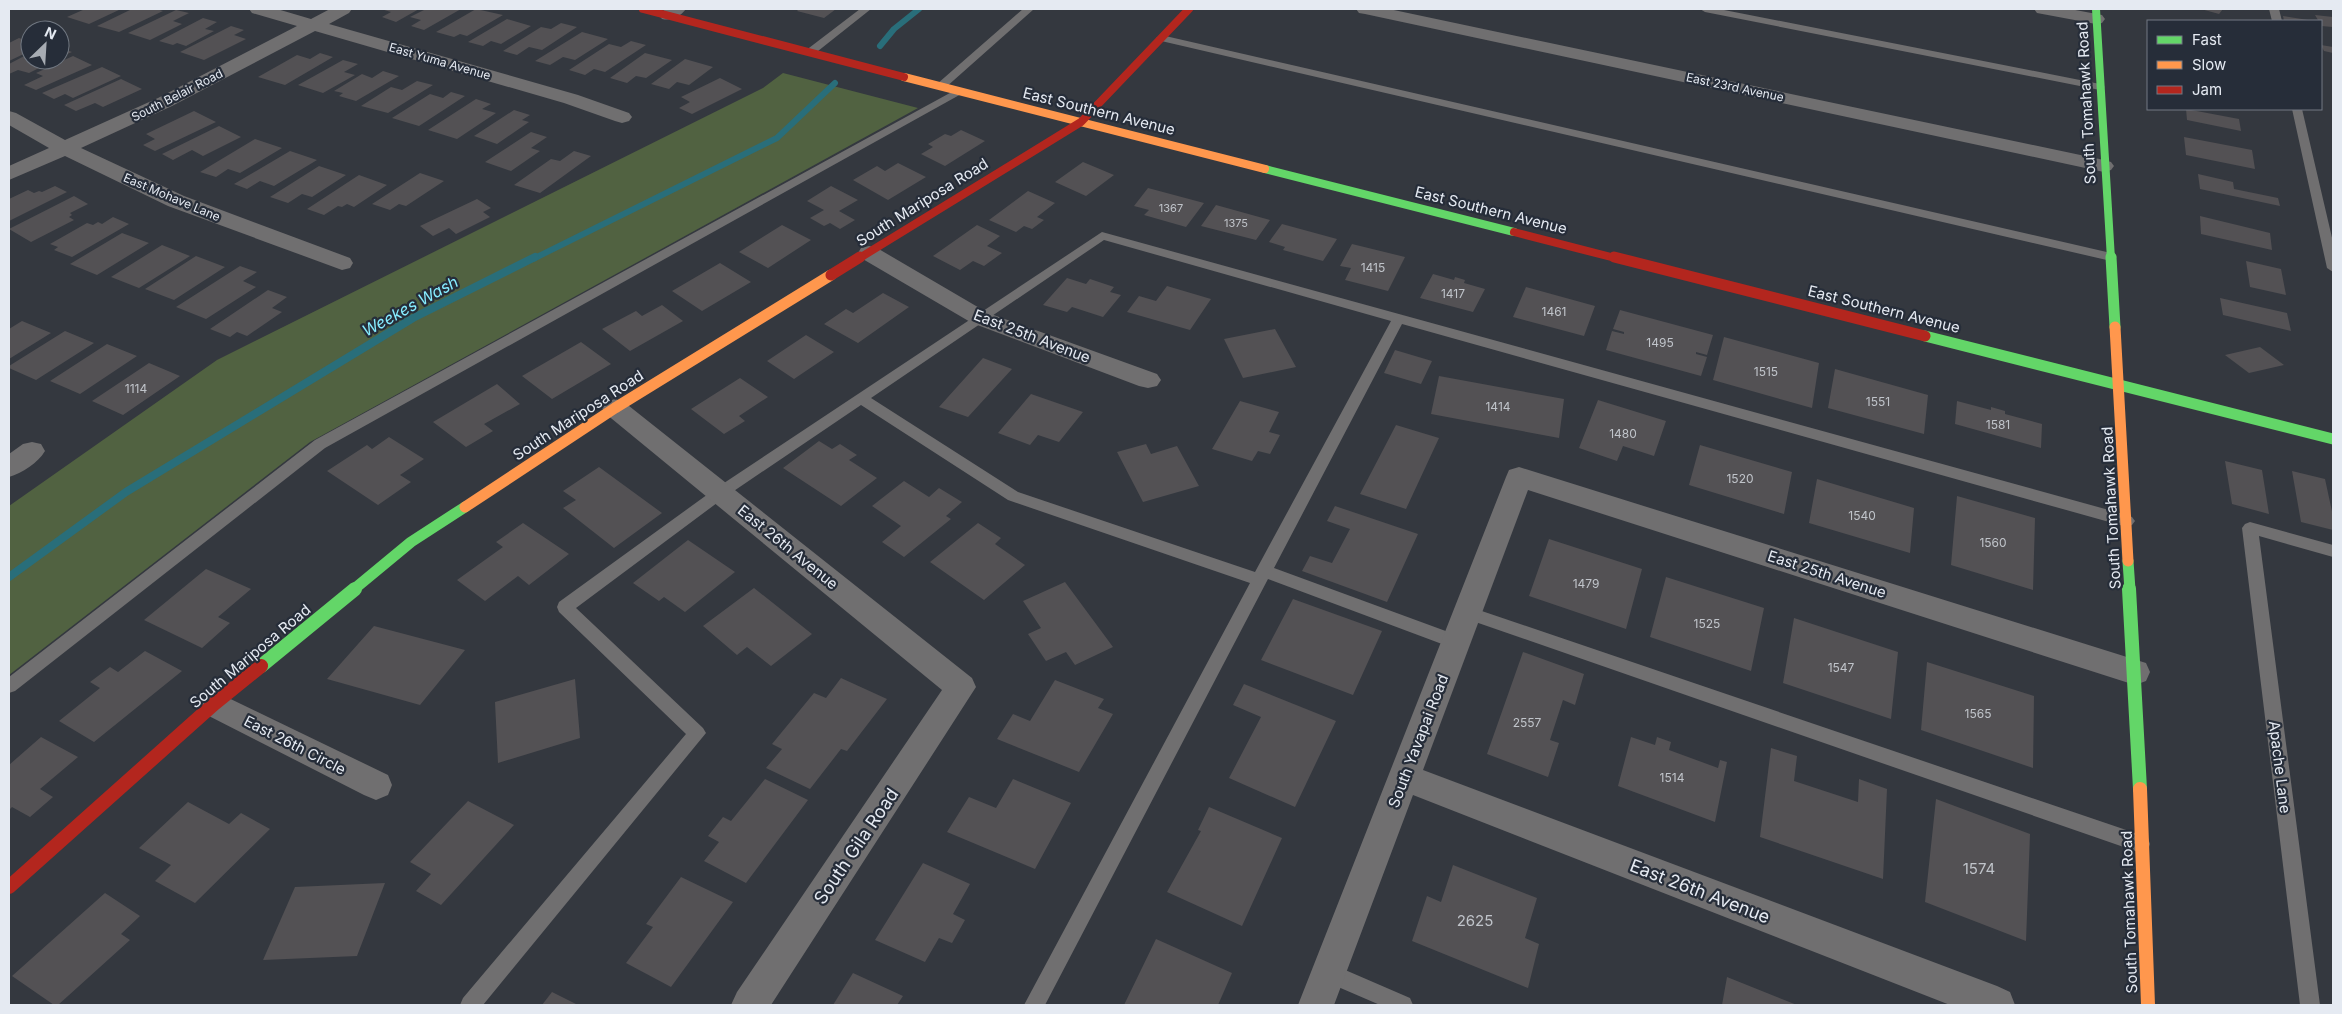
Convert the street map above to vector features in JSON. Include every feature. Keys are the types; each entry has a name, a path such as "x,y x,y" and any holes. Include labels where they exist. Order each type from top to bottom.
{"main road":[{"name":"East Southern Avenue","path":"643,9 672,12 836,60 2333,439"},
{"name":"South Mariposa Road","path":"9,887 214,704 411,542 615,408 1081,122 1189,9"},
{"name":"South Tomahawk Road","path":"2096,14 2135,672 2148,1005"}],"street":[{"name":"East Yuma Avenue","path":"258,9 570,99 622,117"},
{"name":"South Belair Road","path":"9,174 165,102 343,9"},
{"name":"East 23rd Avenue","path":"1365,9 2104,166"},
{"path":"2044,9 2096,14"},
{"name":"East Mohave Lane","path":"9,117 66,149 176,201 342,263"},
{"name":"East 25th Avenue","path":"869,253 980,318 1148,380"},
{"name":"East 26th Avenue","path":"615,408 961,687"},
{"path":"9,467 20,446"},
{"name":"East 25th Avenue","path":"1519,477 2135,672"},
{"name":"South Yavapai Road","path":"1316,1005 1519,477"},
{"name":"South Gila Road","path":"750,1005 961,687"},
{"name":"East 26th Circle","path":"214,704 376,785"},
{"name":"East 26th Avenue","path":"1404,777 1997,1005"}],"lane":[{"path":"809,53 866,9"},
{"path":"941,86 1029,9"},
{"path":"1705,9 2100,88"},
{"path":"1161,38 2111,257"},
{"path":"9,686 320,444 959,91"},
{"path":"2297,110 2333,268"},
{"path":"470,1005 698,732 565,607 720,492 1102,236 1399,317 2127,521"},
{"path":"1034,1005 1399,317"},
{"path":"861,398 1013,496 1326,595 1456,642"},
{"name":"Apache Lane","path":"2310,1005 2250,528 2333,551"},
{"path":"1467,612 2142,844"},
{"path":"1329,973 1403,1005"}],"green space":[{"path":"783,73 918,108 310,442 9,675 9,506 217,360 763,88"}],"building":[{"path":"85,9 121,9 89,24 67,17"},
{"path":"132,9 156,9 163,11 119,32 97,26"},
{"path":"381,9 419,9 396,22 382,17 391,12"},
{"path":"426,9 461,9 424,30 411,26 421,20 410,17"},
{"path":"476,9 503,15 467,36 460,34 454,37 436,32"},
{"path":"799,9 836,9 824,18 797,11"},
{"path":"2201,9 2223,9 2219,14"},
{"path":"176,10 189,13 173,21 182,24 150,40 128,33"},
{"path":"2315,15 2333,17 2333,27 2322,26 2322,20 2318,20"},
{"path":"2283,16 2308,20 2284,20"},
{"path":"203,18 217,22 205,29 214,31 186,46 159,41"},
{"path":"507,19 531,26 501,44 491,41 483,46 468,42"},
{"path":"561,23 577,27 542,50 529,47 517,55 503,51 541,27 551,29"},
{"path":"231,26 244,30 234,35 246,39 204,60 180,52"},
{"path":"582,32 608,39 575,60 563,57 550,65 535,61"},
{"path":"20,38 20,56 9,61 9,43"},
{"path":"631,41 646,45 605,72 594,69 585,75 569,70 609,44 621,47"},
{"path":"2322,45 2333,47 2333,53 2324,51"},
{"path":"320,53 333,57 285,85 258,77 297,55 310,59"},
{"path":"645,53 672,60 646,78 636,76 627,83 610,78"},
{"path":"73,56 92,65 36,90 24,85 43,76 36,73 43,70 70,70 70,57"},
{"path":"20,58 20,70 35,70 29,73 18,70 9,74 9,64"},
{"path":"685,59 713,67 689,85 677,82 669,89 651,84"},
{"path":"343,60 358,64 344,72 355,75 323,93 298,85"},
{"path":"102,67 121,76 73,98 65,94 54,99 42,93"},
{"path":"383,71 399,76 356,101 339,96 343,93 334,91 362,74 372,78"},
{"path":"720,78 742,89 692,114 679,108 690,102 681,97"},
{"path":"121,79 142,89 103,107 95,103 76,111 64,105"},
{"path":"417,81 433,85 388,113 361,106 391,87 402,90"},
{"path":"451,92 465,96 419,126 392,118 430,94 443,98"},
{"path":"476,99 491,104 482,109 496,113 457,139 428,130"},
{"path":"514,110 530,115 522,120 529,122 497,144 474,136"},
{"path":"2186,110 2239,119 2241,131 2187,120"},
{"path":"194,111 216,122 155,151 143,145 155,139 146,134"},
{"path":"219,126 241,137 203,156 192,150 173,160 162,154"},
{"path":"961,130 985,141 945,166 921,154 933,147 928,144 945,134 951,136"},
{"path":"531,132 547,137 531,148 540,151 511,171 485,162"},
{"path":"2184,137 2252,150 2255,169 2186,155"},
{"path":"255,139 282,148 240,173 228,169 216,177 200,172"},
{"path":"290,151 317,160 274,186 260,181 247,189 234,184"},
{"path":"574,151 591,156 540,193 514,185 551,159 560,161"},
{"path":"1083,162 1114,175 1086,196 1055,182"},
{"path":"898,163 926,177 888,200 853,180 877,166 885,171"},
{"path":"319,166 346,175 312,197 302,194 288,203 270,197"},
{"path":"420,173 444,181 406,206 399,204 390,210 372,204"},
{"path":"2198,174 2233,182 2234,189 2278,198 2280,206 2200,189"},
{"path":"359,175 387,185 354,207 347,204 342,207 338,206 324,215 307,209"},
{"path":"55,186 67,192 9,221 9,199 28,190 34,193 42,192"},
{"path":"831,186 858,200 839,211 855,220 840,229 830,223 824,226 810,218 824,210 807,201"},
{"path":"1148,188 1204,203 1186,227 1144,215 1149,210 1134,206"},
{"path":"1028,191 1055,203 1037,217 1044,220 1032,229 1024,226 1016,232 989,220"},
{"path":"74,196 88,204 70,213 72,215 69,217 74,220 31,242 9,229"},
{"path":"477,199 491,208 483,212 490,217 456,234 449,228 433,236 420,226"},
{"path":"1216,205 1270,220 1256,240 1201,226"},
{"path":"2200,216 2270,233 2272,250 2201,234"},
{"path":"113,217 129,224 72,257 54,250 58,247 50,244 87,223 93,225 98,222 102,224"},
{"path":"1282,224 1337,239 1323,261 1283,250 1285,247 1269,242"},
{"path":"782,225 811,240 768,268 739,252"},
{"path":"977,225 1000,236 987,246 1002,253 984,266 973,261 960,270 933,256"},
{"path":"122,233 149,243 97,275 70,264"},
{"path":"1352,244 1405,257 1388,291 1345,280 1351,268 1340,266"},
{"path":"162,245 190,256 139,288 111,277"},
{"path":"196,256 225,267 174,300 145,289"},
{"path":"2246,261 2281,269 2286,295 2250,287"},
{"path":"720,263 751,282 702,311 672,291"},
{"path":"240,266 257,272 243,281 256,287 206,319 176,307"},
{"path":"1433,274 1454,280 1455,277 1465,280 1464,283 1485,289 1473,312 1420,298"},
{"path":"1067,278 1086,284 1090,279 1114,287 1110,292 1121,295 1103,317 1072,307 1067,312 1043,305"},
{"path":"1167,286 1211,299 1190,330 1127,312 1139,296 1156,301"},
{"path":"1526,287 1595,306 1584,336 1513,317"},
{"path":"268,290 287,297 272,308 282,312 247,336 237,332 230,337 210,329"},
{"path":"883,293 909,307 858,343 824,324 846,309 853,313"},
{"path":"2220,298 2287,313 2291,331 2223,315"},
{"path":"662,305 683,321 630,351 602,329 636,311 642,316"},
{"path":"1620,310 1713,335 1707,355 1696,352 1696,354 1707,357 1701,376 1606,350 1612,331 1624,334 1624,332 1613,329"},
{"path":"22,321 51,333 9,359 9,329"},
{"path":"1275,329 1296,367 1243,378 1224,339"},
{"path":"65,331 94,343 36,380 9,368 9,366"},
{"path":"806,335 834,352 794,379 767,361"},
{"path":"1724,337 1819,363 1812,408 1713,380"},
{"path":"581,342 611,364 552,399 522,376"},
{"path":"107,344 137,356 80,394 50,381"},
{"path":"2260,347 2284,365 2249,373 2225,355"},
{"path":"1395,350 1432,361 1421,384 1384,373"},
{"path":"983,358 1012,369 968,417 939,407"},
{"path":"149,363 180,376 123,415 92,401"},
{"path":"1835,369 1928,395 1924,434 1828,408"},
{"path":"1439,376 1564,399 1559,438 1431,414"},
{"path":"740,378 768,397 739,416 745,421 724,434 691,409"},
{"path":"497,384 520,404 484,424 493,431 466,447 433,422"},
{"path":"1031,394 1083,412 1059,442 1038,435 1030,445 998,433"},
{"path":"1598,400 1666,421 1654,456 1623,446 1617,461 1579,448"},
{"path":"1240,401 1279,412 1269,432 1280,435 1270,454 1258,451 1252,461 1212,449"},
{"path":"1957,401 1991,410 1991,407 2005,411 2005,414 2042,424 2041,448 1955,424"},
{"path":"1396,425 1439,438 1406,509 1360,494"},
{"path":"389,437 424,459 400,475 411,482 378,505 327,471 367,445 372,449"},
{"path":"819,441 832,449 840,444 857,455 849,460 877,478 841,506 783,468"},
{"path":"1146,444 1151,454 1177,446 1199,486 1143,502 1117,452"},
{"path":"1700,445 1792,472 1784,514 1689,485"},
{"path":"2225,461 2262,470 2269,514 2232,504"},
{"path":"599,467 662,513 614,548 563,508 576,500 563,491"},
{"path":"2292,471 2325,479 2333,516 2333,530 2301,522"},
{"path":"1817,479 1914,508 1910,553 1809,523"},
{"path":"904,481 929,497 939,488 962,502 946,516 951,519 904,557 882,542 901,526 872,506"},
{"path":"1957,496 2035,518 2033,590 1951,565"},
{"path":"1335,506 1418,534 1387,602 1302,571 1310,556 1332,563 1350,529 1327,521"},
{"path":"523,523 569,554 529,585 518,576 485,601 457,580 503,547 496,542"},
{"path":"978,523 1001,538 995,544 1025,565 984,600 930,562"},
{"path":"1549,539 1642,569 1626,629 1529,596"},
{"path":"688,540 735,572 685,612 664,597 659,601 633,583"},
{"path":"206,569 251,589 218,617 230,623 202,648 144,620"},
{"path":"1666,577 1764,608 1751,671 1650,637"},
{"path":"1065,582 1113,647 1075,665 1066,652 1046,661 1028,634 1041,628 1023,601"},
{"path":"754,588 812,634 771,666 747,647 737,655 703,626"},
{"path":"1293,599 1382,631 1353,695 1261,660"},
{"path":"1794,618 1898,652 1891,719 1783,683"},
{"path":"374,626 465,650 420,705 327,679"},
{"path":"145,651 182,671 94,742 59,721 100,688 90,682 110,667 118,672"},
{"path":"1523,652 1584,674 1575,705 1563,700 1550,740 1559,743 1548,777 1487,754"},
{"path":"1927,662 2034,696 2033,768 1921,730"},
{"path":"841,678 887,699 847,751 841,749 810,789 766,768 782,749 772,744 814,693 826,698"},
{"path":"575,679 580,738 498,763 495,702"},
{"path":"1055,680 1104,699 1098,708 1113,714 1079,772 997,739 1013,714 1030,721"},
{"path":"1244,684 1336,721 1295,807 1229,778 1261,717 1233,705"},
{"path":"41,737 78,757 40,789 53,797 30,817 12,807 9,810 9,765"},
{"path":"1631,737 1655,745 1657,737 1671,742 1669,750 1718,768 1720,760 1727,762 1715,822 1618,786"},
{"path":"1771,748 1797,756 1794,781 1858,802 1859,779 1887,789 1883,879 1760,837"},
{"path":"765,779 808,800 746,883 704,861 719,842 708,836 723,817 731,821"},
{"path":"1013,779 1071,803 1035,869 947,832 969,797 996,808"},
{"path":"1936,799 2030,834 2026,941 1925,902"},
{"path":"468,801 514,825 441,905 416,891 431,874 410,862"},
{"path":"188,802 229,824 241,813 270,829 195,903 155,881 171,865 139,848"},
{"path":"1209,807 1282,838 1242,926 1167,892 1201,831 1198,830"},
{"path":"923,863 970,884 953,914 965,920 952,943 939,938 925,962 875,940"},
{"path":"1453,865 1537,898 1525,938 1539,944 1528,988 1412,941 1427,896 1441,902"},
{"path":"681,877 733,902 671,987 626,963 653,927 646,924"},
{"path":"385,883 357,956 263,960 295,887"},
{"path":"105,893 140,916 121,934 130,940 58,1005 54,1005 12,976"},
{"path":"1156,939 1232,973 1218,1005 1124,1005"},
{"path":"853,973 903,996 897,1005 833,1005"},
{"path":"1727,977 1797,1005 1722,1005"},
{"path":"552,992 578,1005 542,1005"}],"waterway":[{"name":"Weekes Wash","path":"880,46 894,29 919,9"},
{"name":"Weekes Wash","path":"533,259 777,138 835,83"},
{"name":"Weekes Wash","path":"9,577 126,492 413,318 535,257"}],"traffic: fast":[{"path":"2096,9 2115,327"},
{"path":"1265,169 1514,232"},
{"path":"1925,336 2333,439"},
{"path":"261,666 411,542 465,507"},
{"path":"2128,561 2140,789"}],"traffic: slow":[{"path":"904,77 1265,169"},
{"path":"465,507 615,408 831,275"},
{"path":"2115,327 2128,561"},
{"path":"2140,789 2148,1005"}],"traffic: jam":[{"path":"643,9 904,77"},
{"path":"831,275 1081,122 1189,9"},
{"path":"1514,232 1925,336"},
{"path":"9,887 214,704 261,666"}]}
